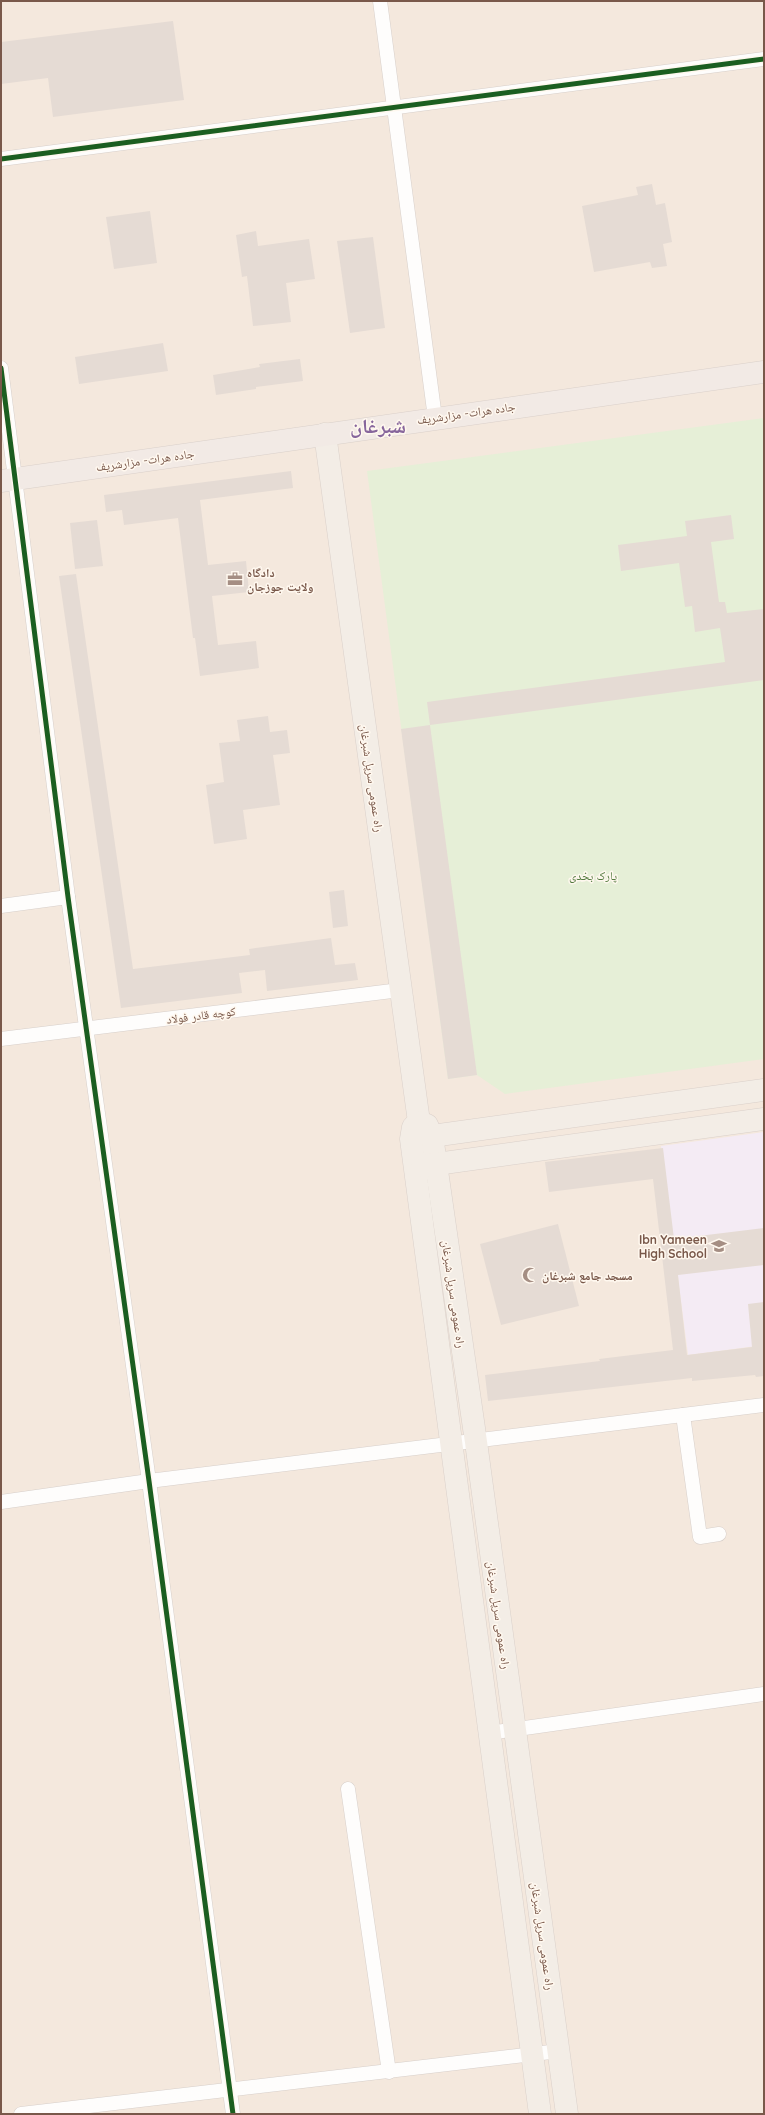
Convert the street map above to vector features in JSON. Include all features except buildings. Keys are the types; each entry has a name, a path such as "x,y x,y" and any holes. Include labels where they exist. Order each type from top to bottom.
{"highway":[{"name":"جاده هرات- مزارشریف","path":"8,480 764,372"}],"main road":[{"name":"راه عمومی سرپل شبرغان","path":"325,434 400,990 426,1129 436,1164 476,1442 567,2114"},
{"path":"426,1129 764,1090"},
{"path":"415,1167 764,1119"},
{"name":"راه عمومی سرپل شبرغان","path":"426,1129 413,1127 411,1139 540,2114"}],"street":[{"path":"380,1 435,418"},
{"path":"1,158 764,59"},
{"path":"1,368 8,480 150,1481 233,2114"},
{"path":"1,906 68,897"},
{"name":"کوچه قادر فولاد","path":"1,1039 400,990"},
{"path":"1,1502 150,1481 476,1442 764,1405"},
{"path":"683,1415 700,1538 720,1534"},
{"path":"490,1733 764,1694"},
{"path":"348,1789 388,2072"},
{"path":"22,2114 76,2111 559,2051"}],"shaded area":[{"path":"1,1 764,1 764,2114 1,2114"},
{"name":"Ibn Yameen High School","path":"764,1132 764,1345 688,1355 661,1146"}],"green space":[{"name":"پارک بخدی","path":"764,418 764,1059 505,1094 477,1075 448,1079 367,471"}],"cycle path":[{"path":"1,159 764,59"},
{"path":"1,368 68,897 149,1481 233,2114"}],"place":[{"name":"دادگاه ولایت جوزجان","path":"235,579"},
{"name":"Ibn Yameen High School","path":"719,1246"},
{"name":"مسجد جامع شبرغان","path":"530,1275"}],"district":[{"name":"شبرغان","path":"378,425"}]}
